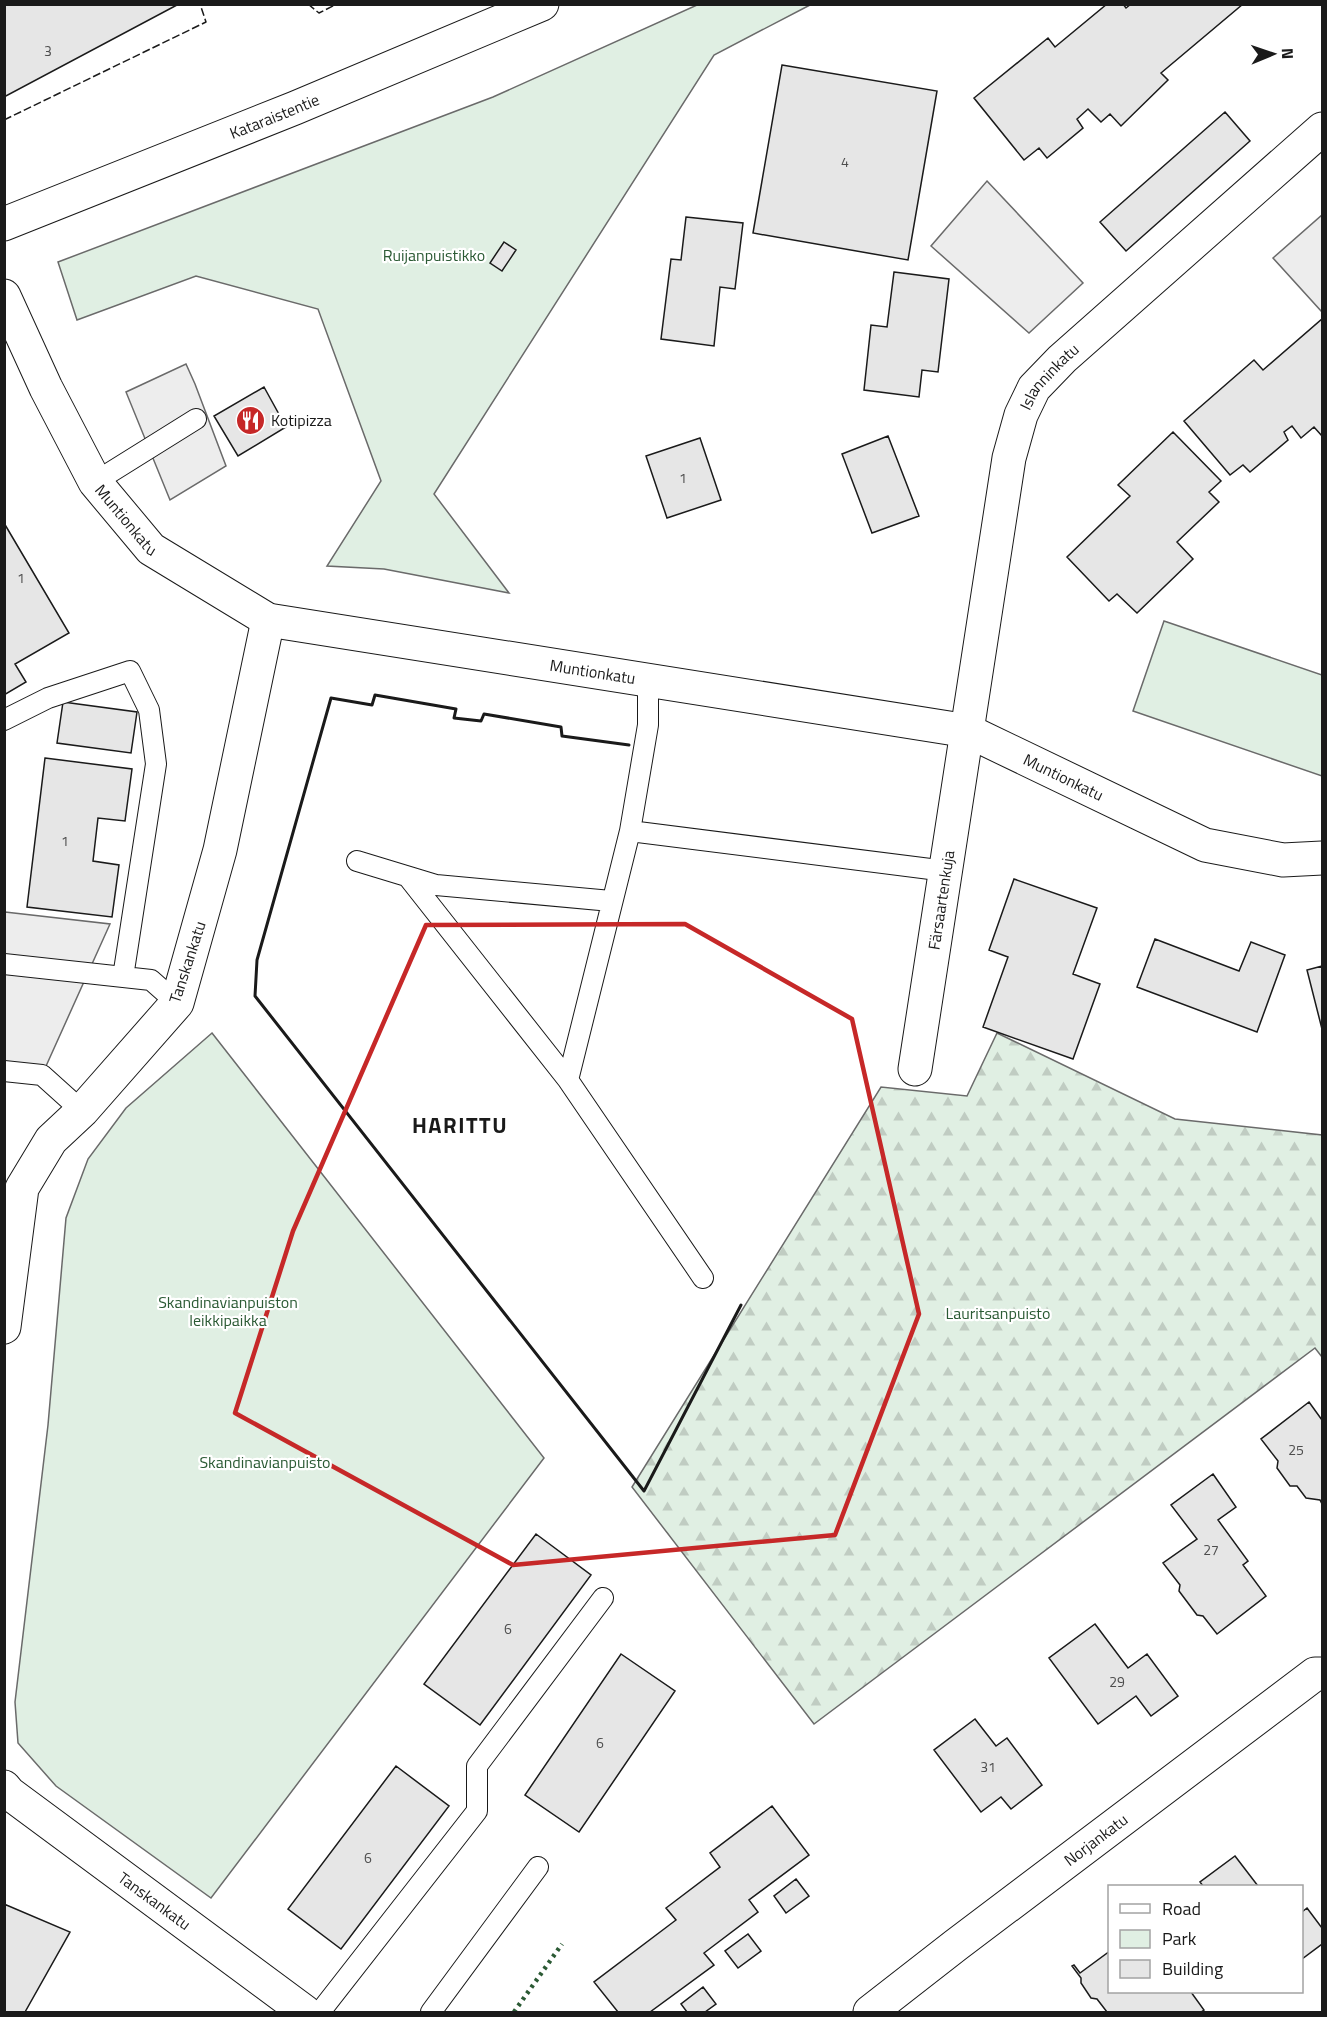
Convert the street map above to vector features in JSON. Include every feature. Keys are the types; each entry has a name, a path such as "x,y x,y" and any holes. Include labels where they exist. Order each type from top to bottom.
{"street":[{"name":"Kataraistentie","path":"4,224 305,104 542,4"},
{"name":"Islanninkatu","path":"968,731 1009,458 1021,415 1034,388 1062,359 1323,129"},
{"name":"Muntionkatu","path":"4,296 46,388 95,482 151,549 268,620 968,731 1205,845 1283,860 1323,858"},
{"name":"Tanskankatu","path":"4,1327 22,1188 51,1140 82,1111 177,1003 220,850 268,620"},
{"name":"Färsaartenkuja","path":"915,1070 968,731"},
{"name":"Norjankatu","path":"870,2013 965,1938 1305,1681 1315,1674 1323,1674"},
{"name":"Tanskankatu","path":"4,1787 305,2013"}],"lane":[{"path":"95,482 196,419"},
{"path":"4,720 48,698 130,671 149,710 156,764 123,977"},
{"path":"568,1080 630,831 648,725 648,681"},
{"path":"630,831 946,871"},
{"path":"357,861 436,885 611,901"},
{"path":"408,877 568,1080 703,1278"},
{"path":"4,964 151,980 177,1003"},
{"path":"4,1071 42,1075 82,1111"},
{"path":"320,2013 477,1811 477,1766 603,1598"},
{"path":"431,2013 538,1867"}],"highlighted area":[{"path":"685,924 852,1019 919,1314 835,1535 513,1565 235,1413 293,1231 426,925"}],"green space":[{"name":"Ruijanpuistikko","path":"697,5 810,5 714,55 434,494 509,593 384,569 327,566 381,481 318,309 196,276 77,320 58,262 493,97"},
{"path":"1164,621 1322,675 1322,776 1133,711"},
{"name":"Skandinavianpuisto","path":"212,1033 544,1458 211,1898 56,1786 18,1743 15,1702 48,1425 66,1218 88,1159 126,1108"},
{"name":"Lauritsanpuisto","path":"997,1033 1175,1119 1322,1135 1322,1357 1315,1348 814,1724 632,1487 881,1087 967,1096"}],"shaded area":[{"path":"987,181 1083,283 1029,333 931,246"},
{"path":"1322,215 1322,312 1273,258"},
{"path":"186,364 226,466 170,500 126,392"},
{"path":"5,912 110,924 42,1075 5,1071"}],"building":[{"path":"4,4 177,4 177,5 4,97"},
{"path":"1107,4 1123,4 1126,8 1131,4 1243,4 1161,73 1168,80 1121,126 1110,114 1101,122 1088,109 1077,119 1083,128 1047,158 1039,148 1024,160 974,98 1048,38 1055,47"},
{"path":"782,65 937,91 908,260 753,233"},
{"path":"1225,112 1250,141 1126,251 1100,222"},
{"path":"686,217 743,223 735,289 720,287 714,346 661,339 671,259 681,260"},
{"path":"504,242 516,250 502,271 490,263"},
{"path":"894,272 949,279 938,372 922,370 919,397 864,390 871,325 887,327"},
{"path":"1322,319 1322,436 1314,427 1301,438 1292,426 1284,432 1288,440 1250,472 1243,465 1230,475 1184,421 1254,360 1263,370"},
{"path":"264,387 286,427 238,456 214,416"},
{"path":"1173,432 1221,481 1209,492 1219,502 1177,542 1193,559 1137,613 1117,594 1109,601 1067,557 1130,496 1118,485"},
{"path":"888,436 919,516 872,533 842,454"},
{"path":"700,438 721,500 667,518 646,456"},
{"path":"4,523 69,633 15,664 26,682 4,695"},
{"path":"63,702 137,712 131,753 57,743"},
{"path":"45,758 132,769 125,821 98,818 93,861 119,865 112,917 27,907"},
{"path":"1014,879 1097,908 1073,974 1100,984 1073,1059 983,1027 1008,957 989,950"},
{"path":"1155,939 1239,971 1251,942 1285,955 1257,1032 1137,987"},
{"path":"1322,966 1322,1029 1307,970"},
{"path":"1309,1402 1322,1420 1322,1504 1320,1500 1306,1498 1297,1486 1290,1486 1277,1468 1278,1461 1261,1439"},
{"path":"1213,1474 1236,1507 1218,1520 1248,1561 1243,1565 1266,1596 1217,1634 1203,1616 1197,1615 1179,1591 1180,1585 1163,1563 1197,1539 1171,1505"},
{"path":"536,1534 591,1575 480,1725 424,1684"},
{"path":"1095,1624 1128,1668 1147,1654 1178,1696 1151,1716 1136,1696 1098,1724 1049,1658"},
{"path":"621,1654 675,1691 579,1832 525,1795"},
{"path":"975,1719 996,1746 1007,1738 1042,1785 1011,1809 1001,1797 981,1812 934,1750"},
{"path":"396,1766 449,1806 341,1949 288,1909"},
{"path":"772,1806 809,1855 749,1900 758,1912 704,1953 714,1965 650,2012 618,2012 594,1982 676,1920 666,1908 720,1867 710,1853"},
{"path":"1235,1856 1257,1885 1202,1885 1200,1882"},
{"path":"796,1879 809,1896 786,1913 774,1896"},
{"path":"4,1904 70,1932 25,2012 4,2012"},
{"path":"1307,1908 1322,1928 1322,1944 1303,1958 1303,1911"},
{"path":"748,1934 761,1951 738,1968 725,1951"},
{"path":"1108,1952 1108,1993 1192,1993 1204,2010 1201,2012 1107,2012 1097,1999 1091,1998 1072,1966 1074,1965 1080,1973"},
{"path":"703,1987 716,2004 705,2012 687,2012 681,2004"}],"hedge":[{"path":"514,2012 562,1944"}],"fence":[{"path":"4,120 206,22 200,4"},
{"path":"308,4 319,13 337,4"}],"wall":[{"path":"629,745 562,736 561,727 484,714 481,721 454,718 456,709 375,695 372,705 331,698 257,960 255,996 644,1491 741,1305"}],"place":[{"name":"Kotipizza","path":"250,420"}],"district":[{"name":"HARITTU","path":"460,1125"}],"park label":[{"name":"Skandinavianpuiston leikkipaikka","path":"228,1311"}]}
